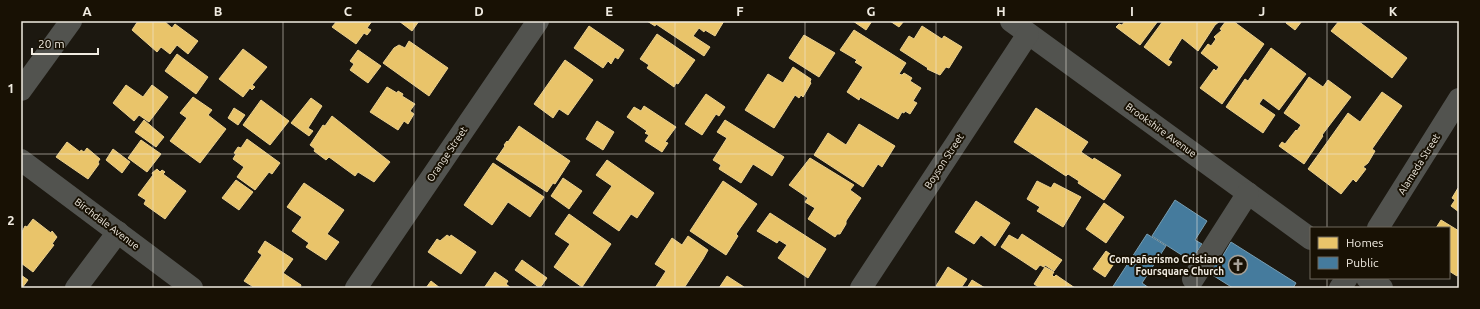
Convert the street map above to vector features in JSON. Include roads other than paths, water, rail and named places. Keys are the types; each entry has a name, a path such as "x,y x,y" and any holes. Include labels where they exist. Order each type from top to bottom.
{"street":[{"path":"21,90 71,21"},
{"name":"Orange Street","path":"356,288 538,21"},
{"name":"Brookshire Avenue","path":"1020,28 1310,238"},
{"name":"Boyson Street","path":"861,288 1020,28"},
{"name":"Alameda Street","path":"1379,227 1459,99"},
{"name":"Birchdale Avenue","path":"21,160 192,288"},
{"path":"1193,279 1248,193"},
{"path":"76,288 118,232"},
{"path":"1340,288 1346,279"},
{"path":"1368,279 1382,288"}],"place":[{"name":"Compañerismo Cristiano Foursquare Church","path":"1238,265"}]}
